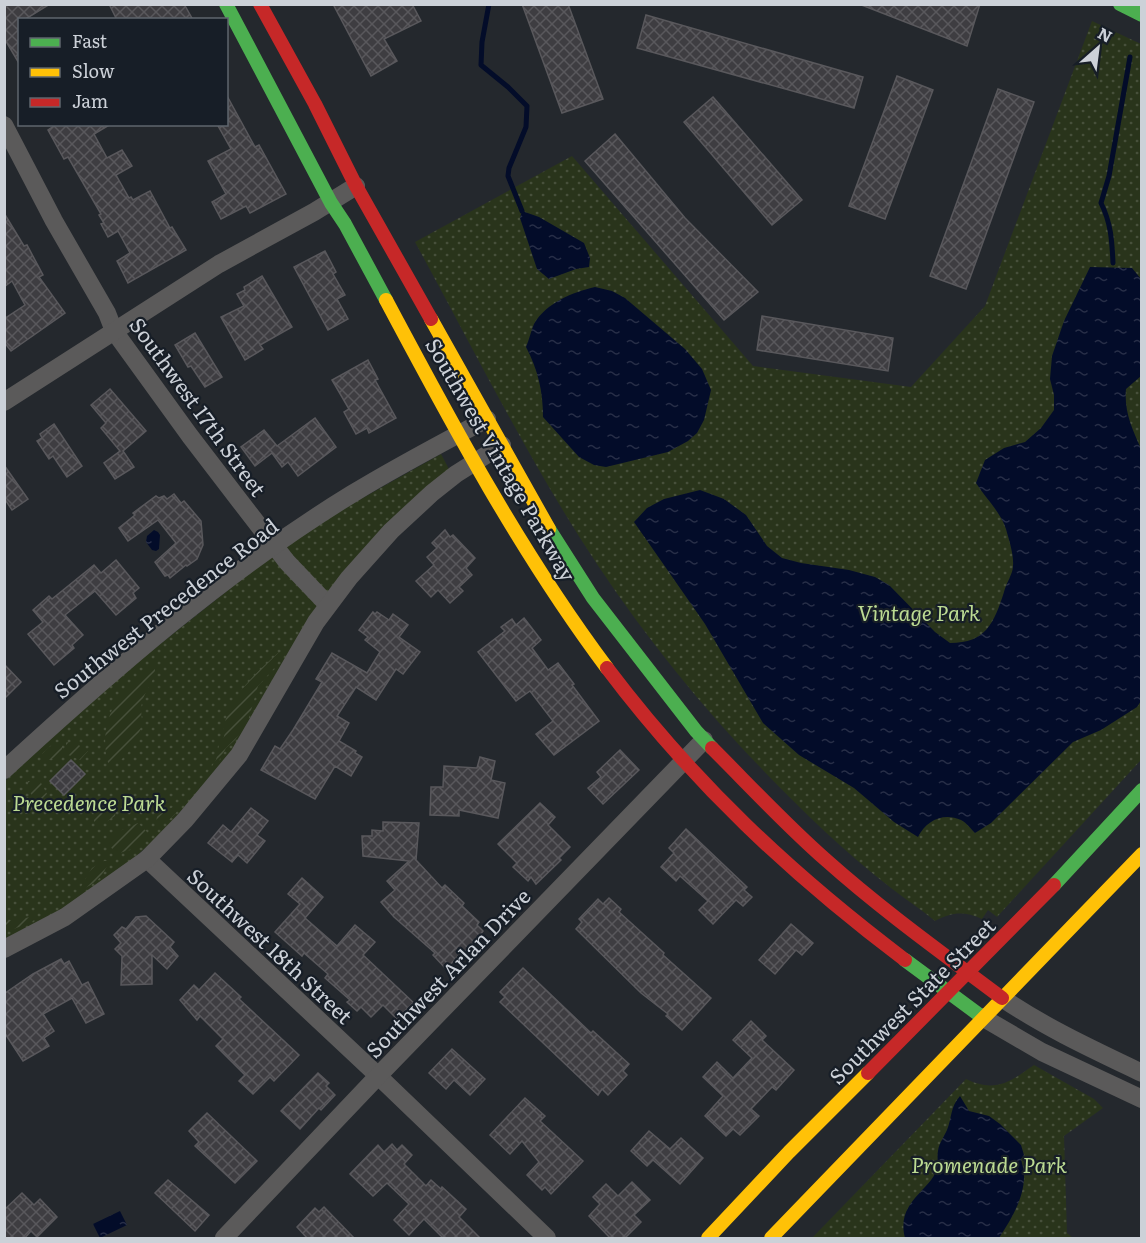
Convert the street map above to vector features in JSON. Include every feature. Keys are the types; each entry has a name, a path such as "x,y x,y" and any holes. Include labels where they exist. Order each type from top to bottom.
{"street":[{"name":"Southwest Vintage Parkway","path":"225,4 474,463 581,633 683,761 741,822 806,883 876,939 982,1017 1042,1052 1142,1099"},
{"name":"Southwest Vintage Parkway","path":"260,4 315,104 356,186 544,521 593,598 704,740 827,861 894,917 1023,1012 1142,1073"},
{"path":"1120,4 1142,15"},
{"name":"Southwest 17th Street","path":"4,125 54,221 107,313 114,331 190,436 274,545 327,604"},
{"path":"4,402 219,264 356,186"},
{"name":"Southwest Precedence Road","path":"4,770 69,710 143,648 274,545 352,494 487,419"},
{"path":"4,949 65,917 147,859 185,820 239,754 327,604 404,518 432,493 502,445"},
{"name":"Southwest Arlan Drive","path":"224,1239 378,1076 704,740"},
{"name":"Southwest State Street","path":"708,1239 789,1152 1035,905 1142,790"},
{"path":"771,1239 982,1017 1142,854"},
{"name":"Southwest 18th Street","path":"147,859 547,1239"}],"green space":[{"name":"Vintage Park","path":"1092,21 1141,44 1141,760 997,917 988,910 982,919 958,914 935,921 871,872 794,802 718,722 655,646 598,566 558,502 415,242 572,156 753,366 911,387 985,306"},
{"name":"Precedence Park","path":"441,454 450,471 414,500 232,751 165,830 131,861 66,908 5,940 5,781 106,687 271,556 336,513"},
{"path":"279,652 277,665 258,686 248,721 235,740 226,748 212,774 203,780 216,760 219,745 222,745 225,732 223,730 231,706 253,677"},
{"path":"154,662 155,673 141,705 142,722 138,735 126,755 109,766 105,743 113,708 126,689 135,681 134,679"},
{"path":"62,742 62,754 49,760 48,755 42,754 54,743"},
{"path":"66,742 77,744 88,751 80,760 66,754"},
{"path":"28,781 40,781 47,794 38,804 29,791"},
{"path":"28,797 35,807 25,814 17,802"},
{"path":"98,799 116,811 115,816 100,826 94,821 93,802"},
{"path":"182,802 172,817 165,822 156,823 157,816"},
{"path":"138,823 147,832 141,842 117,854 106,842 120,831"},
{"path":"104,861 109,861 101,876 90,886 79,890 92,868"},
{"path":"38,916 30,924 5,931 5,921"},
{"name":"Promenade Park","path":"1034,1065 1094,1099 1103,1108 1064,1136 1067,1233 1073,1238 812,1238 966,1079 985,1085 1002,1084"}],"water":[{"path":"522,211 539,217 584,243 590,258 589,267 576,269 549,279 537,269 520,218"},
{"path":"1090,267 1132,268 1141,279 1141,376 1126,389 1126,405 1129,420 1141,449 1141,701 1137,707 1101,730 1073,742 991,823 975,833 963,821 942,817 926,826 918,837 894,822 854,788 799,755 763,723 705,624 634,522 647,508 664,499 700,490 724,499 746,515 767,546 782,558 875,577 889,585 935,632 950,643 962,642 980,635 992,622 1012,572 1013,562 1006,529 997,511 976,483 985,460 1004,448 1025,442 1041,428 1054,410 1054,395 1050,379 1052,356 1064,321"},
{"path":"595,287 612,291 625,298 685,349 702,369 711,390 704,420 697,433 688,441 668,452 606,467 594,465 579,457 543,417 539,381 526,347 534,324 553,304"},
{"path":"154,530 160,535 159,549 156,551 152,550 146,542 147,536"},
{"path":"960,1096 969,1111 989,1116 1021,1145 1024,1155 1021,1159 1024,1183 1020,1200 999,1238 905,1238 903,1225 905,1214 935,1174 939,1145 947,1130 954,1104"},
{"path":"120,1211 127,1225 100,1238 93,1224"}],"building":[{"path":"4,4 50,4 27,18 18,18 18,62 4,38"},
{"path":"109,4 184,4 192,18 116,18"},
{"path":"333,4 412,4 421,21 384,39 397,61 371,76"},
{"path":"522,4 568,4 603,99 562,113"},
{"path":"859,4 980,4 967,46"},
{"path":"646,15 863,77 854,108 637,48"},
{"path":"897,76 933,90 885,219 849,206"},
{"path":"998,89 1034,102 966,289 930,276"},
{"path":"713,97 802,200 772,225 684,122"},
{"path":"228,98 255,147 259,145 286,194 250,213 246,206 221,219 212,202 226,194 208,161 231,149 218,126 228,126"},
{"path":"54,126 108,126 94,134 107,158 122,150 132,166 116,175 129,198 133,200 150,191 170,228 172,227 186,250 128,283 117,261 130,253 118,231 108,237 101,224 104,223 99,215 101,214 68,157 64,159 48,130"},
{"path":"615,134 685,218 758,292 724,320 585,161"},
{"path":"4,213 24,246 27,245 43,275 39,277 65,313 11,351 4,342 4,319 25,305 12,281 4,287"},
{"path":"325,251 336,272 333,274 345,295 337,299 348,319 328,330 294,267"},
{"path":"262,276 292,327 260,345 263,349 245,360 221,317 244,306 237,294"},
{"path":"762,316 893,338 888,371 757,350"},
{"path":"195,333 222,377 205,387 191,366 188,367 175,345"},
{"path":"368,360 378,379 375,380 396,418 369,433 367,428 356,434 344,412 349,409 332,380"},
{"path":"110,389 146,431 123,451 134,467 115,479 104,463 120,451 101,428 106,423 91,405"},
{"path":"315,418 336,447 298,476 288,462 282,467 272,453 255,466 241,447 264,430 277,446"},
{"path":"54,424 82,466 67,477 53,456 49,459 37,441 42,438 40,434"},
{"path":"4,465 28,499 12,510 4,498"},
{"path":"174,494 181,503 184,501 201,521 203,545 197,559 170,578 168,575 165,576 155,562 176,543 158,520 128,541 119,528 135,515 133,513 156,496 159,498 164,496 167,499"},
{"path":"445,530 450,537 453,535 475,558 466,568 472,575 459,587 463,591 450,603 438,590 431,597 416,581 434,565 427,557 437,548 432,543"},
{"path":"116,560 139,588 133,593 136,598 116,615 95,591 65,615 83,635 72,645 74,648 54,665 28,634 43,622 33,610 49,596 52,599 94,565 101,573"},
{"path":"373,612 389,620 393,614 408,625 399,637 420,652 403,674 396,669 376,700 356,687 337,716 349,723 339,741 362,757 351,776 335,766 315,799 261,770 275,746 280,749 293,730 322,682 316,679 332,653 367,673 380,652 365,640 368,637 359,630"},
{"path":"524,618 541,640 532,648 548,670 558,663 599,721 554,755 536,734 553,721 530,691 516,701 478,652 505,631 501,627 512,619 516,625"},
{"path":"4,664 21,682 4,699"},
{"path":"620,750 639,770 603,804 588,788 601,777 597,772"},
{"path":"480,757 495,761 491,780 505,783 498,818 459,810 459,816 430,815 431,787 443,787 444,766 477,768"},
{"path":"71,760 85,774 64,795 50,781"},
{"path":"540,803 555,817 548,825 570,847 559,858 561,860 536,884 531,877 528,881 513,867 517,863 498,844"},
{"path":"251,808 268,821 257,835 265,841 247,863 238,855 232,862 208,843 223,825 231,832"},
{"path":"383,822 419,823 416,860 442,888 445,885 464,903 462,906 479,922 477,925 483,931 461,959 458,956 446,969 433,955 435,953 394,917 381,902 395,890 387,881 409,861 363,856 362,836 372,836 372,830 383,831"},
{"path":"686,829 747,887 744,890 752,897 743,906 736,900 713,924 699,910 708,901 680,876 676,881 661,867 674,853 669,848"},
{"path":"302,878 323,897 305,918 337,946 355,925 375,942 363,955 416,1005 400,1022 383,1005 371,1017 361,1007 357,1011 347,1002 350,1000 325,978 328,974 304,953 302,956 275,932 300,904 288,894"},
{"path":"609,898 621,909 619,912 711,998 682,1030 666,1016 668,1014 641,993 576,929 582,922 579,919 598,899 603,904"},
{"path":"146,916 174,942 170,947 178,956 167,969 152,955 152,984 121,985 122,956 115,949 121,943 114,935 122,927 126,929 136,917"},
{"path":"791,924 813,943 802,955 796,950 775,974 759,960"},
{"path":"61,959 64,964 69,961 82,985 88,982 104,1014 86,1023 72,998 43,1014 54,1031 44,1038 49,1046 23,1061 4,1032 4,994 33,974"},
{"path":"523,968 591,1033 593,1031 629,1064 623,1071 627,1075 608,1095 602,1089 598,1095 500,1002 505,997 500,992"},
{"path":"215,973 241,997 239,999 299,1055 274,1081 270,1077 253,1094 239,1081 245,1075 216,1046 223,1039 200,1016 197,1020 180,1000 194,985 199,990"},
{"path":"751,1021 766,1036 762,1040 794,1070 776,1090 772,1087 751,1109 759,1116 740,1135 733,1129 726,1136 705,1116 723,1096 703,1077 717,1062 733,1078 752,1058 733,1040"},
{"path":"452,1049 485,1079 470,1095 454,1080 446,1089 429,1073"},
{"path":"318,1073 329,1083 326,1086 335,1095 321,1110 319,1108 300,1129 281,1111"},
{"path":"525,1098 545,1116 540,1121 583,1161 551,1194 545,1187 542,1190 527,1175 539,1162 522,1141 510,1154 490,1135"},
{"path":"207,1113 257,1161 235,1183 195,1146 199,1142 189,1131"},
{"path":"649,1131 670,1149 681,1138 703,1158 680,1184 653,1160 647,1166 631,1151"},
{"path":"392,1144 397,1150 402,1145 412,1155 404,1164 426,1186 431,1180 466,1209 459,1217 481,1239 444,1239 424,1219 409,1235 394,1220 409,1204 387,1183 373,1196 350,1174 378,1145 384,1152"},
{"path":"168,1180 209,1215 195,1231 155,1193"},
{"path":"632,1182 650,1200 634,1215 641,1222 624,1239 611,1239 589,1216 600,1204 593,1197 606,1184 618,1196"},
{"path":"22,1193 34,1205 40,1199 57,1217 37,1237 31,1231 24,1239 4,1239 4,1210"},
{"path":"324,1207 355,1239 308,1239 297,1227 315,1208 319,1212"}],"waterway":[{"path":"489,4 482,42 481,65 527,106 526,127 509,168 508,176 522,211"},
{"path":"1113,263 1109,225 1101,203 1109,176 1130,57"}],"traffic: fast":[{"path":"226,4 331,203 345,224 386,300"},
{"path":"1120,4 1142,15"},
{"path":"549,529 593,598 696,731 712,748"},
{"path":"1054,885 1142,790"},
{"path":"905,960 982,1017"}],"traffic: slow":[{"path":"386,300 489,488 546,580 607,668"},
{"path":"431,319 549,529"},
{"path":"771,1238 1142,854"},
{"path":"708,1238 868,1073"}],"traffic: jam":[{"path":"260,4 315,104 356,186 431,319"},
{"path":"607,668 640,710 709,788 783,860 905,960"},
{"path":"712,748 797,833 847,878 912,931 1002,998"},
{"path":"868,1073 1054,885"}]}
